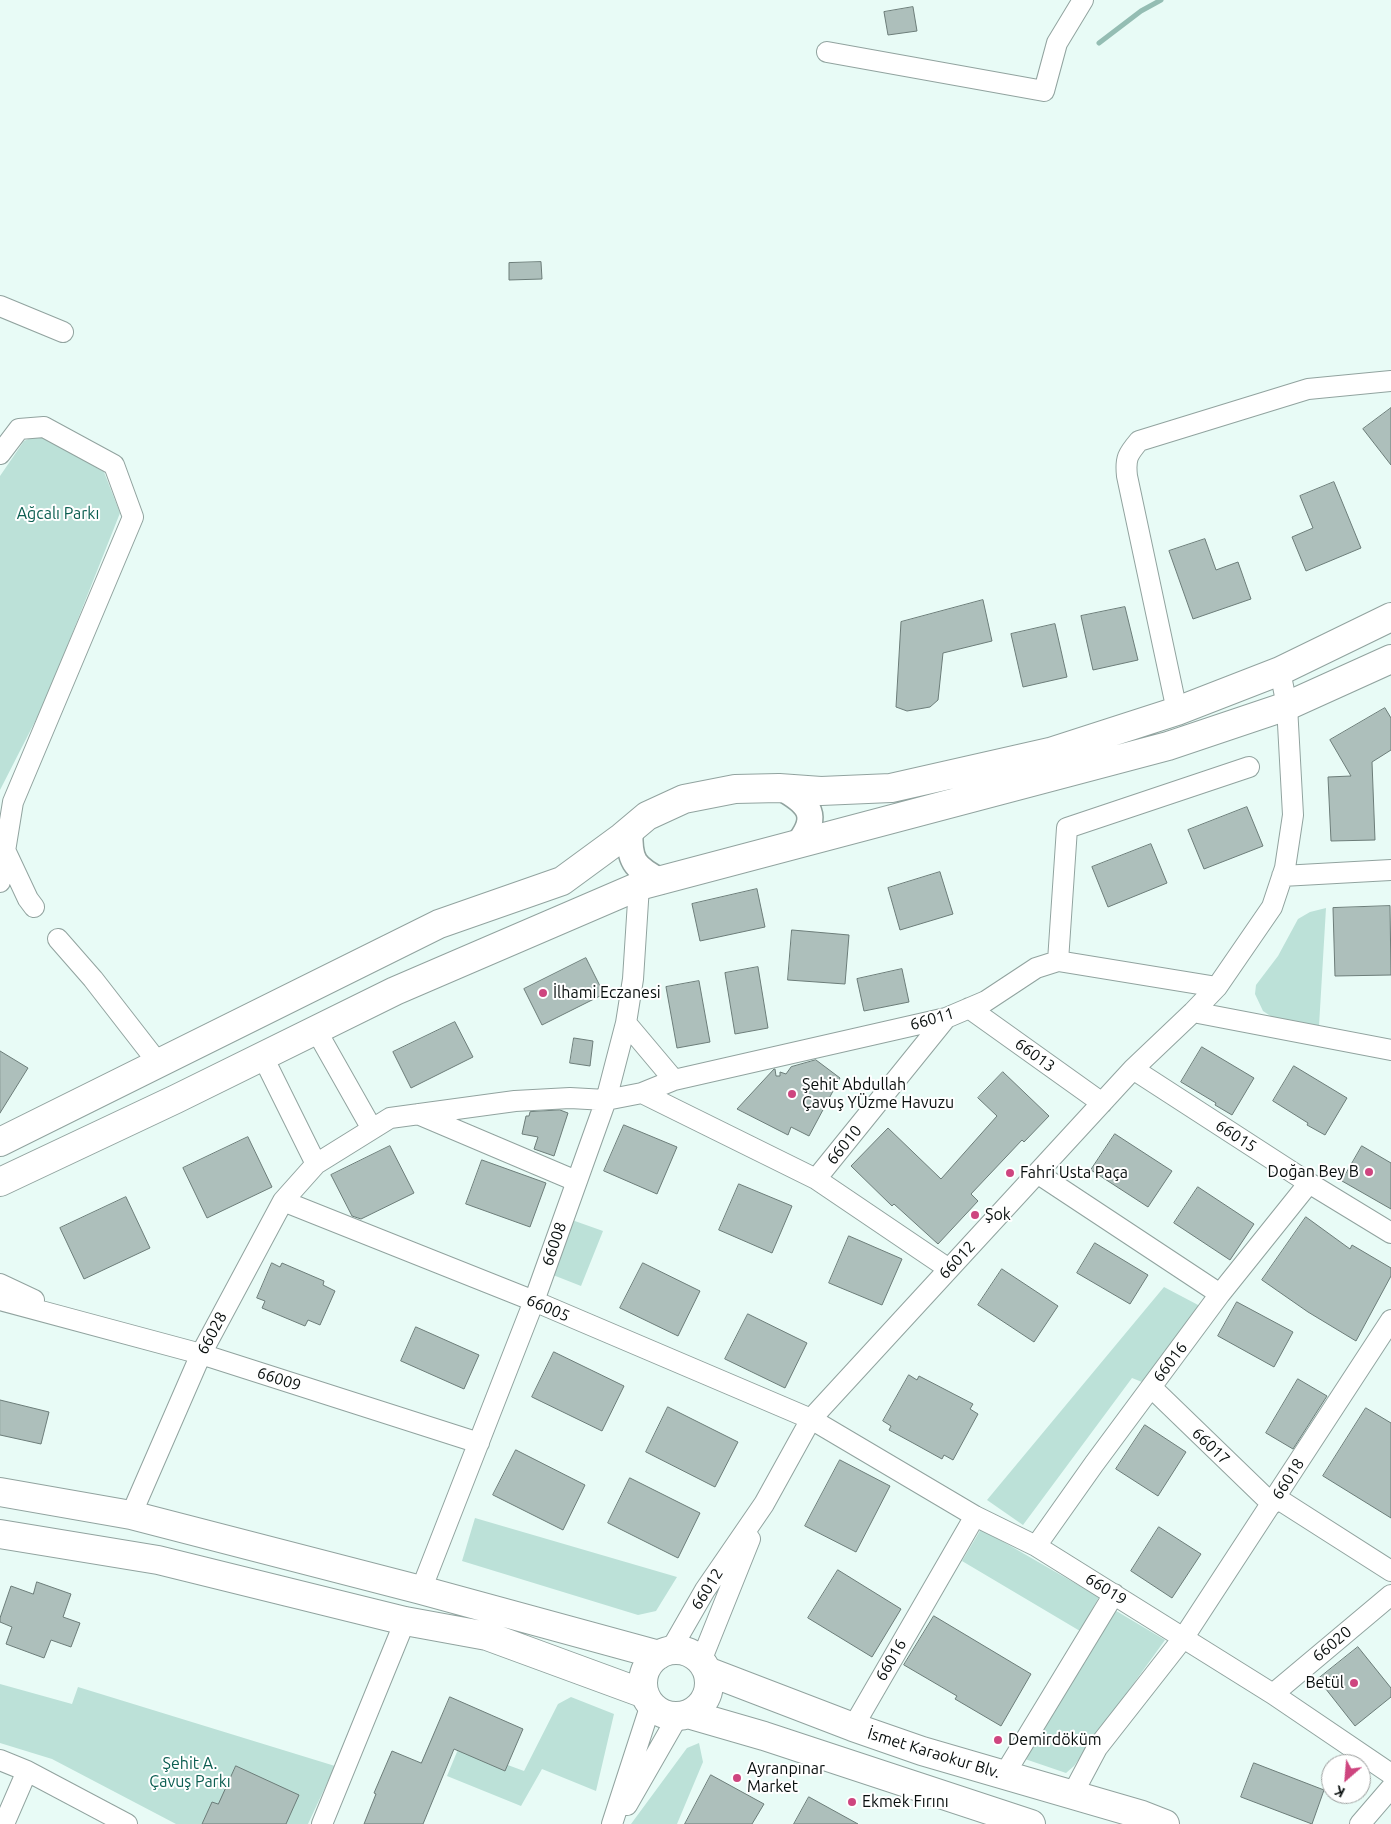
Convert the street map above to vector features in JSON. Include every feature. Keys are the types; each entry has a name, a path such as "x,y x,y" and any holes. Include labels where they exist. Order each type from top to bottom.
{"main road":[{"path":"0,1142 439,924 562,881 630,831 647,816 684,799 734,789 782,788 821,791 891,788 1050,752 1177,711 1280,671 1391,617"},
{"path":"0,1182 262,1057 394,991 650,884 1168,746 1287,706 1391,659"},
{"path":"0,1492 131,1515 665,1653 681,1651 692,1654 704,1666 709,1681 706,1696 697,1709 683,1715"},
{"path":"0,1534 158,1560 405,1621 487,1636 648,1699"},
{"path":"665,1653 651,1662 645,1672 644,1683 648,1699 658,1711 668,1715 683,1715 773,1739 993,1818 1031,1824"},
{"name":"İsmet Karaokur Blv.","path":"704,1666 853,1727 922,1751 1142,1815 1165,1824"}],"street":[{"path":"827,52 1044,91 1057,43 1083,0"},
{"path":"0,306 63,332"},
{"path":"1177,711 1127,476 1126,463 1128,453 1139,441 1308,389 1391,381"},
{"path":"0,454 19,429 44,427 114,465 133,517 14,802 0,882"},
{"name":"66012","path":"665,1653 705,1590 764,1504 811,1419 1133,1069 1193,1012 1217,986 1272,907 1285,868 1293,815 1287,706 1280,671"},
{"path":"1058,961 1067,828 1249,767"},
{"path":"782,788 804,803 808,812 810,823 807,832 798,844"},
{"path":"630,831 629,846 632,858 650,884"},
{"path":"5,850 28,899 34,907"},
{"path":"1282,876 1391,870"},
{"name":"66008","path":"421,1590 534,1302 606,1100 626,1023 650,884"},
{"path":"58,939 93,979 159,1064"},
{"name":"66011","path":"418,1114 515,1101 570,1098 606,1100 642,1093 674,1080 946,1018 986,1001 1036,968 1058,961 1217,986"},
{"name":"66013","path":"969,1008 1102,1103"},
{"path":"1193,1012 1391,1050"},
{"name":"66010","path":"816,1179 946,1018"},
{"path":"626,1023 674,1080"},
{"path":"316,1030 372,1129"},
{"path":"262,1057 316,1164"},
{"name":"66015","path":"1133,1069 1391,1233"},
{"path":"642,1093 816,1179 949,1269"},
{"path":"418,1114 576,1182"},
{"name":"66028","path":"131,1515 201,1354 283,1201 316,1164 390,1118 418,1114"},
{"path":"1037,1173 1220,1294"},
{"name":"66016","path":"1036,1546 1220,1294 1310,1183"},
{"name":"66005","path":"283,1201 534,1302 811,1419"},
{"name":"66009","path":"0,1284 78,1321"},
{"name":"66009","path":"0,1300 201,1354 479,1443"},
{"name":"66018","path":"1072,1795 1098,1748 1184,1637 1391,1320"},
{"name":"66017","path":"1151,1388 1274,1501 1391,1571"},
{"name":"66019","path":"811,1419 975,1516 1036,1546 1273,1694 1391,1774"},
{"name":"66012","path":"704,1666 764,1504"},
{"name":"66016","path":"853,1727 975,1516"},
{"path":"1004,1775 1114,1594"},
{"name":"66020","path":"1273,1694 1391,1594"},
{"path":"322,1824 405,1621"},
{"path":"614,1824 648,1699"},
{"path":"614,1824 683,1715"},
{"path":"0,1760 27,1771 127,1824"},
{"path":"4,1824 27,1771"},
{"path":"1360,1824 1391,1788"}],"green space":[{"name":"Ağcalı Parkı","path":"40,434 104,472 120,513 45,702 0,790 0,476 24,441"},
{"path":"1326,908 1319,1026 1275,1019 1263,1011 1255,994 1256,985 1278,956 1298,919 1310,912"},
{"path":"572,1220 603,1231 581,1286 553,1275"},
{"path":"1164,1287 1200,1306 1142,1382 1132,1378 1023,1525 987,1500"},
{"path":"475,1518 677,1577 656,1611 638,1615 462,1561"},
{"path":"981,1529 1099,1597 1080,1631 962,1561"},
{"path":"1113,1609 1165,1640 1074,1766 1066,1773 1025,1759"},
{"name":"Şehit A. Çavuş Parkı","path":"0,1684 72,1704 78,1687 335,1766 308,1824 176,1824 52,1759 0,1743"},
{"path":"571,1697 614,1714 596,1791 542,1769 521,1806 447,1776 459,1747 524,1771 558,1704"},
{"path":"699,1743 703,1762 677,1824 631,1824 687,1748"}],"building":[{"path":"913,7 917,31 888,35 884,12"},
{"path":"541,262 542,279 509,280 509,263"},
{"path":"1391,408 1391,465 1363,429"},
{"path":"1334,482 1361,548 1306,571 1292,537 1313,528 1300,496"},
{"path":"1205,539 1216,570 1238,562 1251,599 1193,619 1169,551"},
{"path":"983,600 992,641 943,653 938,700 930,707 907,711 896,707 901,622"},
{"path":"1125,607 1138,660 1093,670 1081,616"},
{"path":"1055,624 1067,677 1023,687 1011,634"},
{"path":"1385,708 1391,718 1391,750 1372,762 1375,840 1331,841 1328,777 1351,776 1330,740"},
{"path":"1247,807 1263,846 1204,869 1188,830"},
{"path":"1151,844 1167,883 1108,907 1092,867"},
{"path":"940,872 953,914 900,930 888,888"},
{"path":"757,889 765,927 700,941 692,904"},
{"path":"1390,906 1391,975 1335,976 1333,908"},
{"path":"792,930 849,935 845,984 788,980"},
{"path":"586,958 604,994 542,1025 524,989"},
{"path":"758,967 768,1028 735,1034 725,973"},
{"path":"902,969 909,1002 864,1011 857,979"},
{"path":"699,981 710,1042 677,1048 666,987"},
{"path":"455,1022 473,1057 411,1088 393,1052"},
{"path":"574,1038 593,1041 590,1066 570,1063"},
{"path":"1202,1047 1254,1078 1232,1115 1181,1082"},
{"path":"0,1051 28,1068 0,1113"},
{"name":"Şehit Abdullah Çavuş YÜzme Havuzu","path":"816,1060 840,1078 809,1136 791,1127 788,1135 737,1109 774,1069 776,1076 780,1076 780,1072 786,1074 791,1067"},
{"path":"1294,1066 1347,1098 1325,1135 1273,1101"},
{"path":"1003,1072 1049,1116 1024,1142 1022,1140 971,1194 978,1201 938,1244 894,1204 892,1206 851,1166 888,1128 941,1179 997,1116 978,1098"},
{"path":"560,1110 568,1113 554,1156 534,1149 538,1137 522,1134 526,1116 529,1116 530,1112"},
{"path":"624,1125 677,1147 657,1194 604,1171"},
{"path":"1115,1134 1172,1171 1148,1207 1091,1170"},
{"path":"248,1137 272,1187 207,1218 183,1168"},
{"path":"390,1146 414,1193 361,1219 352,1216 331,1175"},
{"name":"Doğan Bey B","path":"1362,1146 1391,1163 1391,1209 1342,1181"},
{"path":"482,1160 546,1183 530,1227 466,1204"},
{"path":"739,1184 792,1206 772,1253 719,1230"},
{"path":"1198,1187 1254,1224 1230,1260 1174,1223"},
{"path":"126,1197 150,1248 84,1279 60,1228"},
{"path":"1306,1217 1350,1249 1352,1245 1391,1268 1391,1276 1356,1341 1308,1312 1262,1280"},
{"path":"849,1236 902,1259 882,1305 829,1283"},
{"path":"1095,1243 1148,1275 1130,1304 1077,1273"},
{"path":"272,1263 280,1267 282,1263 324,1281 323,1285 335,1291 320,1325 308,1320 305,1326 262,1308 265,1301 257,1298"},
{"path":"643,1263 700,1291 678,1336 620,1308"},
{"path":"1002,1269 1058,1306 1034,1342 978,1305"},
{"path":"1237,1302 1293,1332 1274,1367 1218,1336"},
{"path":"748,1314 807,1343 785,1388 725,1359"},
{"path":"416,1327 479,1355 464,1389 401,1361"},
{"path":"554,1352 624,1386 602,1431 532,1397"},
{"path":"909,1375 917,1380 919,1376 973,1404 970,1409 978,1414 953,1460 944,1455 942,1459 889,1430 891,1426 883,1421"},
{"path":"1298,1379 1327,1396 1293,1449 1266,1433"},
{"path":"0,1400 49,1412 41,1444 0,1435"},
{"path":"668,1407 738,1442 715,1487 646,1452"},
{"path":"1366,1408 1391,1423 1391,1518 1323,1476"},
{"path":"1145,1425 1186,1452 1158,1496 1116,1469"},
{"path":"516,1450 585,1485 563,1530 493,1495"},
{"path":"840,1460 890,1486 856,1552 805,1526"},
{"path":"630,1478 700,1513 678,1558 608,1523"},
{"path":"1159,1527 1201,1554 1172,1598 1131,1571"},
{"path":"838,1570 901,1609 872,1657 808,1618"},
{"path":"37,1582 71,1594 63,1617 80,1623 71,1647 51,1640 44,1658 6,1644 12,1627 0,1622 11,1586 33,1594"},
{"path":"934,1616 1031,1674 1001,1726 955,1699 957,1696 904,1665"},
{"name":"Betül","path":"1358,1647 1391,1688 1391,1697 1355,1726 1318,1679"},
{"path":"450,1697 523,1729 505,1771 454,1749 423,1824 364,1824 376,1794 374,1793 392,1751 421,1763"},
{"path":"1254,1763 1321,1789 1321,1798 1312,1824 1241,1797"},
{"path":"236,1766 299,1795 286,1824 202,1824 212,1802 218,1804"},
{"path":"711,1775 764,1804 752,1824 685,1824"},
{"path":"809,1797 858,1824 794,1824"}],"waterway":[{"path":"1099,43 1141,11 1161,0"}],"place":[{"name":"İlhami Eczanesi","path":"543,993"},
{"name":"Şehit Abdullah Çavuş YÜzme Havuzu","path":"792,1094"},
{"name":"Doğan Bey B","path":"1369,1172"},
{"name":"Fahri Usta Paça","path":"1010,1173"},
{"name":"Şok","path":"975,1215"},
{"name":"Betül","path":"1354,1683"},
{"name":"Demirdöküm","path":"998,1740"},
{"name":"Ayranpınar Market","path":"737,1778"},
{"name":"Ekmek Fırını","path":"852,1802"}]}
